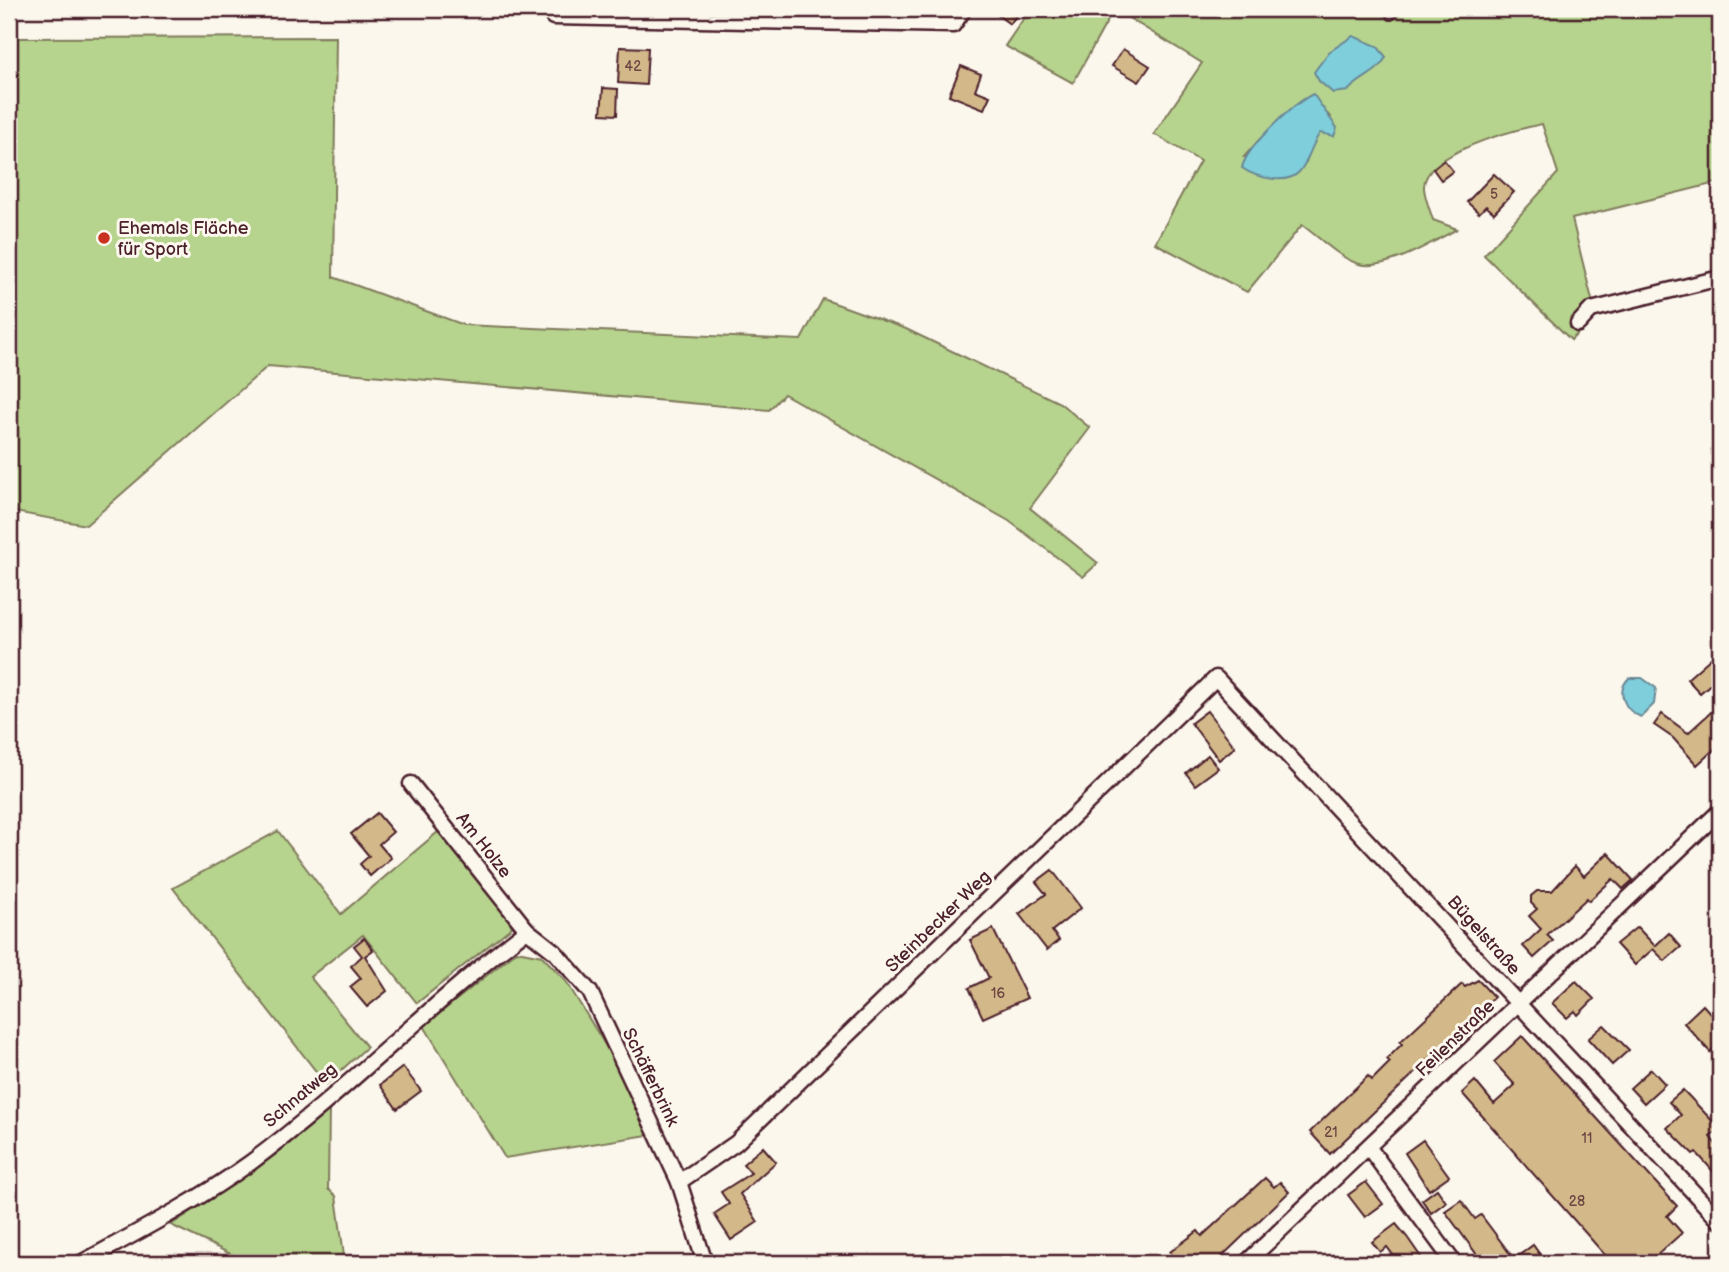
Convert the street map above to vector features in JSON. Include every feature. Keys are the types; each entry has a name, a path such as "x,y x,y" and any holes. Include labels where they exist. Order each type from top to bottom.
{"street":[{"path":"554,13 953,25 964,9"},
{"path":"1578,324 1591,310 1720,278"},
{"name":"Bügelstraße","path":"1216,678 1720,1221"},
{"name":"Steinbecker Weg","path":"679,1182 736,1143 1216,678"},
{"name":"Am Holze","path":"411,784 527,930"},
{"name":"Feilenstraße","path":"1246,1263 1720,811"},
{"name":"Schäfferbrink","path":"527,930 555,952 590,992 679,1182 705,1263"},
{"name":"Schnatweg","path":"81,1263 172,1213 250,1162 449,991 527,930"},
{"path":"1369,1147 1454,1263"}],"green space":[{"path":"1030,9 1114,9 1073,83 1005,46"},
{"path":"1114,9 1720,9 1720,182 1572,219 1596,316 1571,340 1484,255 1558,173 1542,124 1472,145 1438,164 1427,175 1424,188 1433,220 1457,229 1408,255 1380,264 1367,265 1342,256 1302,225 1247,292 1155,243 1200,161 1154,134 1202,63","holes":["1321,109 1331,117 1310,146 1306,162 1244,157 1289,114"]},
{"path":"336,37 333,277 464,325 801,340 823,299 906,329 1060,403 1090,428 1030,508 1098,563 1083,577 1009,521 784,394 769,410 268,366 86,525 9,511 9,38"},
{"path":"278,831 341,914 439,831 509,918 512,927 417,1003 363,935 310,977 367,1047 326,1084 173,888"},
{"path":"517,951 542,956 566,981 626,1079 648,1135 505,1158 424,1026"},
{"path":"329,1107 328,1189 336,1196 345,1263 249,1263 171,1225 254,1170"}],"water":[{"path":"1353,36 1377,46 1386,57 1378,68 1348,91 1333,93 1319,81 1314,72 1329,52"},
{"path":"1313,94 1337,128 1334,136 1320,133 1302,168 1286,179 1270,179 1242,168 1252,149 1272,126 1294,106"},
{"path":"1629,678 1642,678 1656,688 1654,704 1641,717 1626,706 1622,695"}],"building":[{"path":"989,9 1021,9 1010,24"},
{"path":"620,47 648,48 646,85 618,83"},
{"path":"1123,49 1150,66 1139,82 1112,66"},
{"path":"961,66 981,74 975,90 990,96 984,109 949,95"},
{"path":"603,88 618,89 617,115 601,114"},
{"path":"1444,160 1453,171 1441,180 1433,169"},
{"path":"1494,174 1514,192 1494,213 1486,206 1479,213 1467,202"},
{"path":"1720,650 1720,676 1700,693 1687,679"},
{"path":"1720,704 1720,744 1697,765 1673,738 1654,725 1662,714 1688,733"},
{"path":"1207,711 1235,747 1219,760 1191,723"},
{"path":"1208,755 1218,768 1195,785 1186,773"},
{"path":"377,813 393,832 379,844 391,858 370,876 360,864 369,856 351,834"},
{"path":"1608,853 1633,880 1623,889 1613,879 1589,901 1587,898 1547,935 1553,941 1534,958 1523,946 1541,929 1529,916 1537,909 1531,903 1531,896 1537,891 1552,891 1575,866 1584,876"},
{"path":"1052,870 1081,908 1052,931 1059,940 1047,950 1019,914 1046,894 1036,882"},
{"path":"1637,927 1655,946 1669,933 1681,947 1665,961 1653,949 1635,965 1616,944"},
{"path":"993,929 1027,998 983,1018 969,988 989,978 970,940"},
{"path":"364,938 373,950 365,956 387,991 367,1007 350,987 361,978 351,966 362,956 354,946"},
{"path":"1478,980 1494,997 1330,1154 1310,1132 1368,1076 1372,1080 1390,1062 1387,1059 1402,1044 1400,1042 1462,984 1465,987"},
{"path":"1576,981 1594,999 1578,1015 1575,1011 1567,1018 1552,1003"},
{"path":"1703,1005 1720,1024 1720,1042 1710,1052 1684,1023"},
{"path":"1604,1025 1629,1050 1612,1065 1588,1039"},
{"path":"1522,1036 1677,1206 1667,1216 1682,1233 1648,1263 1612,1263 1462,1093 1475,1081 1494,1104 1515,1085 1494,1062"},
{"path":"403,1067 421,1091 397,1109 380,1085"},
{"path":"1651,1069 1665,1084 1644,1103 1630,1088"},
{"path":"1683,1090 1720,1129 1710,1137 1720,1149 1720,1179 1696,1152 1693,1154 1667,1128 1681,1115 1669,1102"},
{"path":"1423,1140 1449,1176 1429,1190 1405,1153"},
{"path":"763,1147 776,1162 740,1194 758,1222 731,1240 714,1214 729,1204 721,1192 751,1173 743,1164"},
{"path":"1265,1178 1274,1187 1280,1182 1289,1192 1215,1263 1177,1263 1170,1252 1198,1231 1202,1236"},
{"path":"1366,1182 1383,1204 1365,1217 1348,1195"},
{"path":"1437,1189 1446,1202 1431,1213 1422,1200"},
{"path":"1461,1200 1475,1219 1481,1215 1514,1259 1533,1245 1541,1256 1531,1263 1483,1263 1445,1211"},
{"path":"1396,1224 1425,1263 1399,1263 1387,1247 1380,1252 1372,1242"}],"place":[{"name":"Ehemals Fläche für Sport","path":"104,238"}]}
